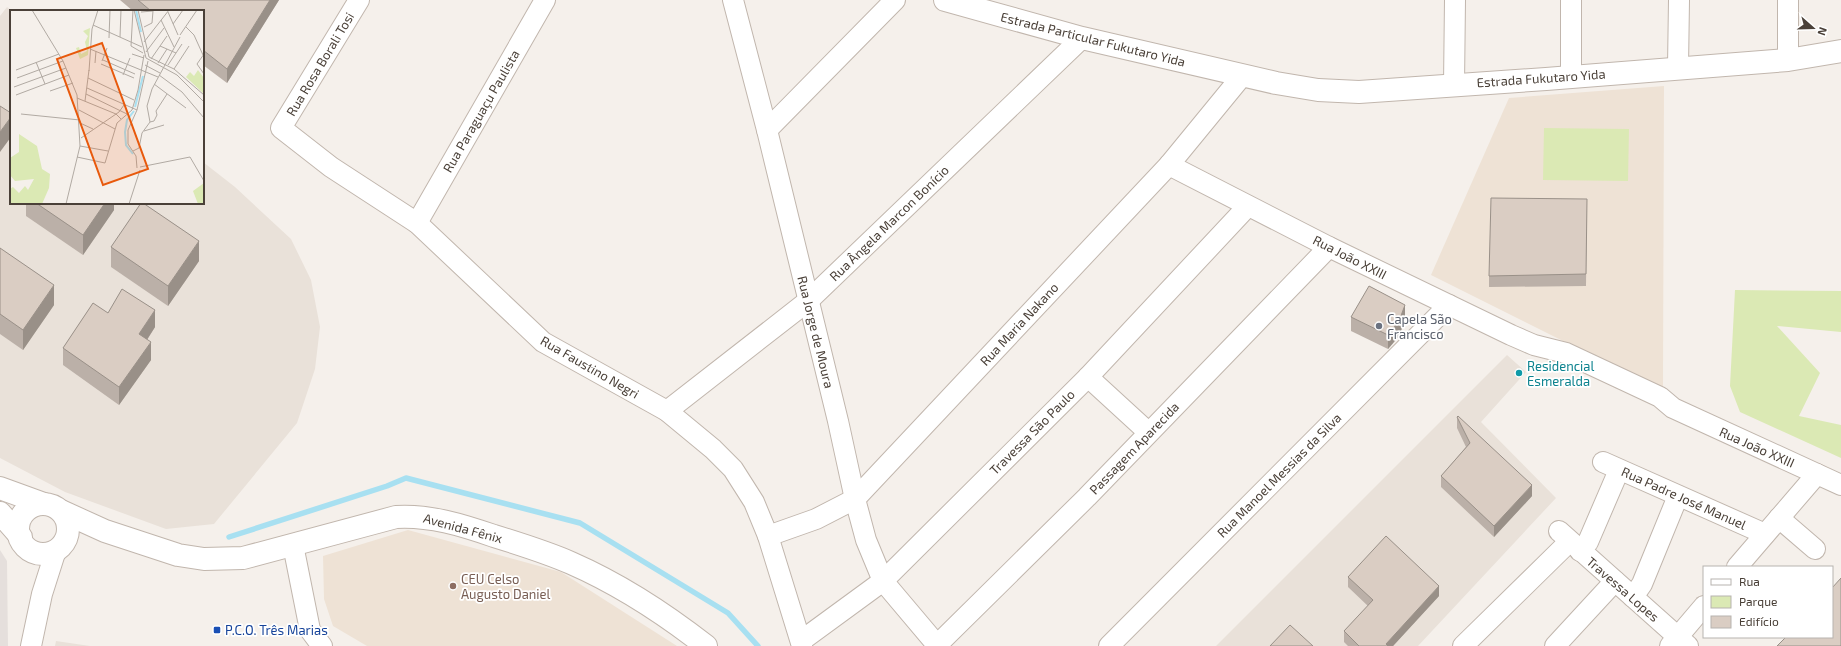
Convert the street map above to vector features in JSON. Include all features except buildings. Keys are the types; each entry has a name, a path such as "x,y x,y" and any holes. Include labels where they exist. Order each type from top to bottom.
{"street":[{"name":"Rua Rosa Borali Tosi","path":"281,128 360,0"},
{"name":"Rua Paraguaçu Paulista","path":"417,223 545,0"},
{"name":"Rua Jorge de Moura","path":"733,0 767,130 866,540 883,581 936,645"},
{"path":"767,130 895,0"},
{"path":"1454,85 1455,0"},
{"path":"1571,0 1571,76"},
{"path":"1678,67 1679,0"},
{"path":"1788,0 1788,60"},
{"name":"Estrada Particular Fukutaro Yida","path":"951,1 1082,38 1242,76"},
{"name":"Rua Ângela Marcon Bonício","path":"667,411 808,301 1082,38"},
{"name":"Estrada Fukutaro Yida","path":"1242,76 1311,89 1353,91 1788,60 1841,51"},
{"name":"Rua Maria Nakano","path":"768,536 816,519 855,499 1169,165 1242,76"},
{"name":"Rua Faustino Negri","path":"281,128 331,167 417,223 543,342 667,411 713,449 733,469 754,502 768,536 801,643"},
{"name":"Rua João XXIII","path":"1169,165 1329,247 1449,305 1534,345 1566,353 1660,397 1673,408 1841,485"},
{"name":"Travessa São Paulo","path":"801,643 883,581 1088,377 1248,206"},
{"name":"Passagem Aparecida","path":"936,645 1087,498 1148,432 1329,247"},
{"name":"Rua Manoel Messias da Silva","path":"1109,646 1449,305"},
{"path":"1088,377 1148,432"},
{"name":"Rua Padre José Manuel","path":"1569,542 1588,542 1611,466 1765,534"},
{"path":"1739,566 1817,474"},
{"name":"Avenida Fênix","path":"0,488 53,508 105,531 178,555 204,559 243,558 396,517 414,516 432,518 485,533 570,562 625,592 661,614 706,646"},
{"path":"1633,597 1642,584 1678,496"},
{"path":"21,537 20,523 24,514 35,506 53,508 65,516 68,529 60,545 42,594 31,646"},
{"path":"0,513 21,537 25,545 36,552 44,553 60,545"},
{"path":"1779,518 1815,549"},
{"name":"Avenida Fênix","path":"60,545 88,534 105,531"},
{"path":"1463,646 1569,542"},
{"name":"Travessa Lopes","path":"1569,542 1633,597 1678,643"},
{"path":"293,545 310,630 322,646"},
{"path":"1555,646 1615,581"},
{"path":"1678,643 1703,607"}],"shaded area":[{"path":"7,7 11,10 10,204 204,204 204,163 235,187 291,239 311,280 320,327 315,369 297,423 214,524 166,529 65,492 0,458 0,16"},
{"path":"1664,86 1663,391 1431,275 1509,98"},
{"path":"1507,355 1526,372 1481,422 1556,498 1418,646 1216,646"},
{"name":"CEU Celso Augusto Daniel","path":"408,530 561,572 677,646 367,646 333,626 324,599 323,556"},
{"path":"0,550 7,561 8,646 0,646"},
{"path":"56,641 90,646 55,646"}],"green space":[{"path":"1544,128 1629,129 1628,181 1543,180"},
{"path":"1735,290 1841,291 1841,332 1777,326 1820,373 1799,416 1841,425 1841,458 1740,412 1730,386"}],"waterway":[{"path":"229,537 387,486 406,478 580,523 728,613 758,646"}],"place":[{"name":"Capela São Francisco","path":"1379,326"},
{"name":"Residencial Esmeralda","path":"1519,373"},
{"name":"CEU Celso Augusto Daniel","path":"453,586"},
{"name":"P.C.O. Três Marias","path":"217,630"}]}
